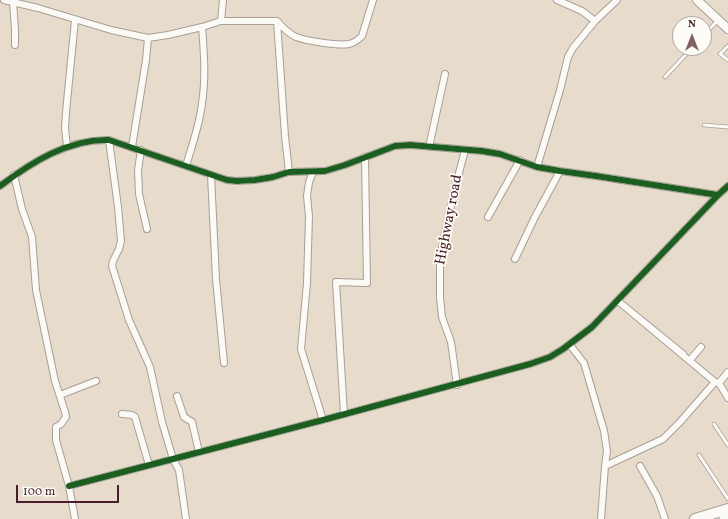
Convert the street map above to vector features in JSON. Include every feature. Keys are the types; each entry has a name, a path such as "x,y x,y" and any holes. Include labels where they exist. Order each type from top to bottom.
{"main road":[{"path":"695,519 728,509"}],"street":[{"path":"4,0 38,8 111,30 148,38 202,28 221,21 277,21 285,30 299,38 337,44 350,44 362,36 374,0"},
{"path":"221,21 223,0"},
{"path":"557,0 582,12 595,21"},
{"path":"537,167 560,90 568,57 573,48 595,21 616,0"},
{"path":"697,0 728,29"},
{"path":"13,2 15,45"},
{"path":"67,146 65,128 66,112 75,20"},
{"path":"277,21 284,136 289,172"},
{"path":"186,166 202,104 204,68 202,28"},
{"path":"132,147 146,60 148,38"},
{"path":"429,147 445,74"},
{"path":"0,186 14,175 54,152 67,146 95,139 109,140 211,175 237,182 273,177 289,172 325,171 345,166 395,146 410,145 500,154 537,167 560,172 728,196"},
{"path":"109,140 121,242 112,266 129,320 150,366 162,422 173,459 179,470 186,519"},
{"path":"141,150 138,170 139,194 147,228"},
{"name":"Highway road","path":"457,385 451,342 442,316 440,297 440,256 465,150"},
{"path":"344,414 336,282 367,283 365,157"},
{"path":"488,217 520,160"},
{"path":"313,172 309,182 307,196 309,216 307,283 301,349 323,420"},
{"path":"515,260 535,217 560,172"},
{"path":"14,175 22,210 32,237 36,290 52,368 66,417 61,424 56,427 55,432 57,446 69,486 75,519"},
{"path":"211,175 216,279 224,363"},
{"path":"69,486 457,385 550,357 570,345 592,327 728,186"},
{"path":"618,300 717,382 728,398"},
{"path":"570,345 584,363 604,431 607,451 601,519"},
{"path":"690,360 701,347"},
{"path":"60,395 96,381"},
{"path":"605,466 663,439 717,382"},
{"path":"177,396 184,417 192,422 199,452"},
{"path":"122,414 132,415 135,417 149,465"},
{"path":"640,466 657,496 665,519"}],"lane":[{"path":"712,26 718,20"},
{"path":"728,46 720,54 728,60"},
{"path":"665,77 685,56"},
{"path":"704,125 728,127"},
{"path":"714,424 728,445"},
{"path":"699,455 728,498"}],"cycle path":[{"path":"0,186 38,161 65,148 79,143 109,140 227,180 237,181 273,177 289,172 325,171 395,146 410,145 482,151 500,154 537,167 718,195"},
{"path":"69,486 323,420 530,364 550,357 592,327 728,186"}]}
